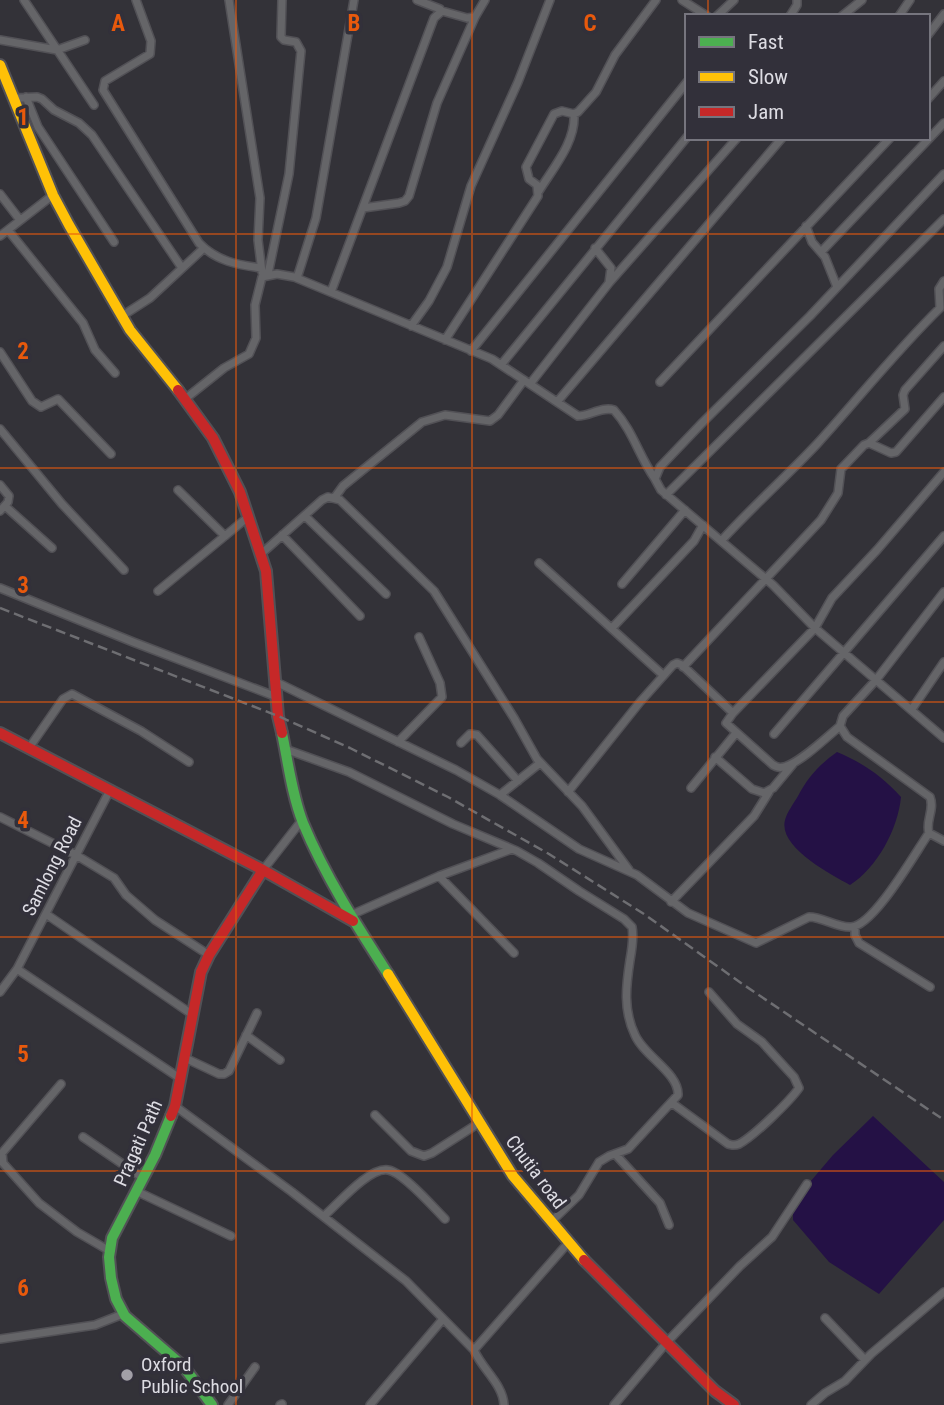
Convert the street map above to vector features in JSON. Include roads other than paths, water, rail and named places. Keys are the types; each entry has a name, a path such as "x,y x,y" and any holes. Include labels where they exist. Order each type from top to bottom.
{"street":[{"path":"24,0 94,105"},
{"path":"136,0 151,41 150,54 105,81 103,90 204,248 232,263 264,273 297,278 471,351 501,365 578,416 593,414 603,409 614,410 629,430 657,485 666,495 722,540 815,628 944,738"},
{"path":"229,0 260,198 258,240 264,273"},
{"path":"184,399 224,368 249,354 256,338 255,305 289,174 301,51 296,42 281,37 282,0"},
{"path":"297,278 316,218 354,0"},
{"path":"417,0 439,11 467,18 475,17"},
{"path":"331,292 404,93 444,0"},
{"path":"363,208 399,203 409,196 437,103 485,0"},
{"path":"411,326 429,301 447,267 471,187 518,82 550,0"},
{"path":"574,114 596,92 615,55 656,0"},
{"path":"682,0 704,14"},
{"path":"719,14 734,0"},
{"path":"797,2 806,0"},
{"path":"844,14 862,0"},
{"path":"930,32 944,14"},
{"path":"0,40 57,50 85,40"},
{"name":"Chutia road","path":"0,65 53,195 130,330 201,419 240,492 265,571 278,716 285,749 302,820 320,859 353,919 415,1014 513,1176 568,1243 640,1318 715,1391 734,1405"},
{"path":"930,97 944,81"},
{"path":"471,351 685,84"},
{"path":"26,97 38,127 114,242"},
{"path":"13,98 42,99 54,110 79,123 92,135 182,268"},
{"path":"539,191 529,179 526,167 554,114 562,111 574,114"},
{"path":"445,340 531,207 571,138 575,124 574,114"},
{"path":"930,138 944,123"},
{"path":"501,365 685,138"},
{"path":"261,554 322,500 335,497 343,486 422,422 445,415 483,422 498,415 609,283 735,140"},
{"path":"557,402 780,140"},
{"path":"660,382 888,140"},
{"path":"821,252 928,140"},
{"path":"655,479 660,467 810,316 944,174"},
{"path":"0,194 20,220"},
{"path":"0,236 53,195"},
{"path":"666,495 944,219"},
{"path":"806,226 812,242 830,267 837,287"},
{"path":"8,230 83,323 95,351 116,373"},
{"path":"122,316 141,305 204,248"},
{"path":"595,248 611,268 609,283"},
{"path":"722,540 816,444 905,342 940,308 939,289 944,281"},
{"path":"683,667 821,520 838,493 841,469 905,409 905,390 944,346"},
{"path":"0,352 32,401 41,407 58,399 111,454"},
{"path":"869,443 891,453 896,452 944,397"},
{"path":"0,429 62,505 124,570"},
{"path":"944,472 832,598 815,628 726,723 773,765 784,767 797,760 840,726 843,716 876,680 944,592"},
{"path":"0,485 9,496 3,509 52,548"},
{"path":"178,490 225,536"},
{"path":"335,497 433,591 540,763 604,834 629,870"},
{"path":"622,584 685,510"},
{"path":"305,516 386,594"},
{"path":"158,591 248,517"},
{"path":"611,628 694,541 703,525"},
{"path":"282,535 360,616"},
{"path":"774,734 944,536"},
{"path":"539,563 663,675"},
{"path":"0,588 277,697"},
{"path":"398,742 442,697 440,683 419,637"},
{"path":"912,709 944,662"},
{"path":"568,792 663,675 677,663 733,713"},
{"path":"276,682 456,770 500,795 579,849 629,870 688,914 717,924 756,943 809,916 855,927 873,915 929,833"},
{"path":"29,748 63,699 72,694 141,731 190,762"},
{"path":"840,726 848,737 930,797 932,803 927,827 929,833 944,841"},
{"path":"0,733 353,919 439,876 512,849"},
{"path":"691,788 736,733"},
{"path":"461,743 470,734 477,735 518,781"},
{"path":"285,749 349,772 439,817 512,849 538,863 624,919 632,927 625,998 628,1013 638,1042 678,1085 678,1095 628,1149 599,1163 579,1195 551,1222"},
{"path":"715,757 758,793 769,792"},
{"path":"671,902 754,816 769,792 797,760"},
{"path":"500,795 540,763"},
{"name":"Samlong Road","path":"0,992 17,969 110,790"},
{"path":"0,817 76,855 114,878 126,895 155,920 209,955"},
{"path":"263,870 302,820"},
{"name":"Pragati Path","path":"108,1250 111,1238 143,1178 175,1106 201,972 263,870"},
{"path":"439,876 514,953"},
{"path":"46,914 193,1015"},
{"path":"855,927 859,943 930,988"},
{"path":"17,969 181,1079"},
{"path":"672,1103 733,1146 766,1122 799,1088 794,1077 762,1042 737,1024 709,992"},
{"path":"185,1058 219,1074 229,1071 257,1013"},
{"path":"246,1035 280,1060"},
{"path":"61,1084 1,1157 39,1203 77,1232 108,1250 112,1284 123,1314 180,1362 202,1388 212,1405"},
{"path":"175,1106 324,1216 406,1281 474,1350 499,1388 504,1405"},
{"path":"375,1115 411,1151 424,1156 479,1123"},
{"path":"83,1137 143,1178"},
{"path":"616,1154 660,1203 669,1225"},
{"path":"324,1216 369,1175 385,1169 398,1174 445,1219"},
{"path":"615,1405 667,1342 740,1266 772,1237 807,1184"},
{"path":"136,1191 231,1236"},
{"path":"474,1350 568,1243"},
{"path":"811,1405 845,1381 865,1360 944,1292"},
{"path":"0,1339 95,1325 123,1314"},
{"path":"825,1318 865,1360"},
{"path":"370,1405 443,1319"},
{"path":"228,1405 255,1367"}],"railway":[{"path":"0,608 278,716 448,797 549,854 644,914 944,1120"}],"place":[{"name":"Oxford Public School","path":"127,1375"}]}
